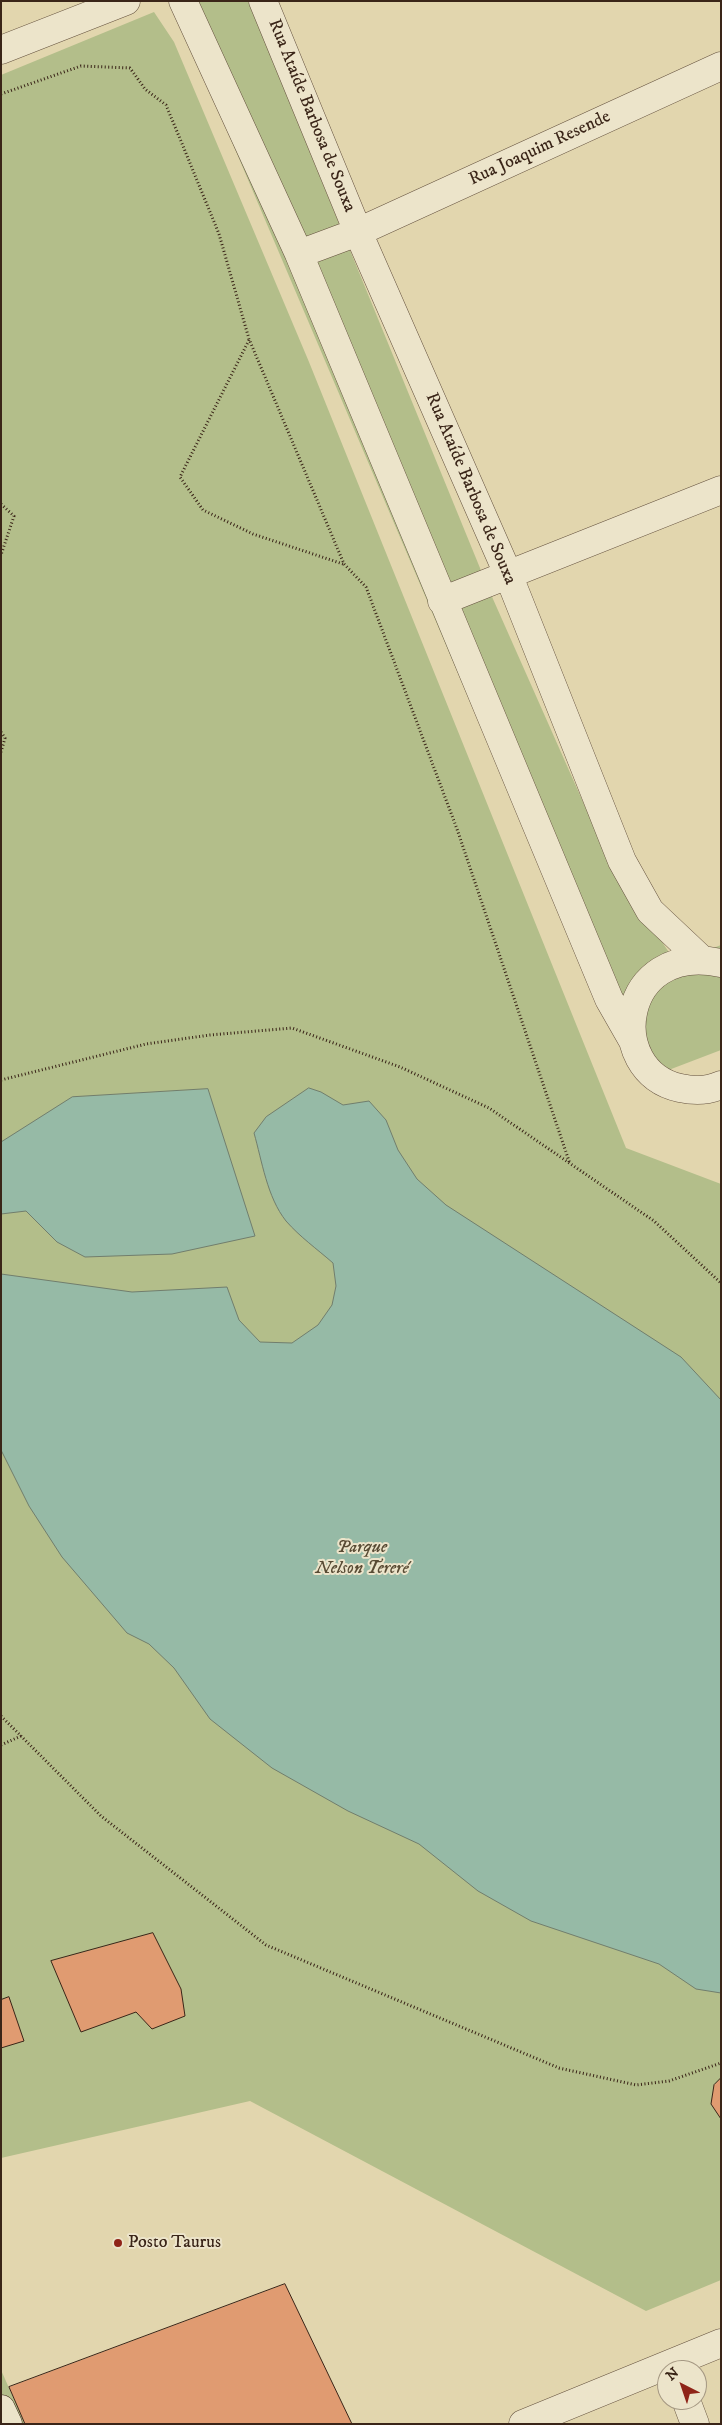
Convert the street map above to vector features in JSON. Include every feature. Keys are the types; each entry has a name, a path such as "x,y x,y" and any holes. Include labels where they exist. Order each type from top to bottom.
{"street":[{"path":"1,50 126,1"},
{"path":"183,1 299,254 609,999 633,1041 641,1060 654,1076 672,1086 692,1091 718,1088"},
{"name":"Rua Ataíde Barbosa de Souxa","path":"263,1 358,232 508,574 622,862 650,911 711,961"},
{"name":"Rua Joaquim Resende","path":"299,254 358,232 721,66"},
{"path":"442,600 721,490"},
{"path":"633,1041 632,1014 635,1001 646,983 662,969 680,961 711,961"},
{"path":"687,2360 721,2343"},
{"path":"523,2424 657,2373"},
{"path":"1,2409 8,2424"},
{"path":"690,2410 695,2424"}],"path":[{"path":"1,94 81,66 130,68 145,89 166,105 219,234 249,340 344,564 366,587 370,596 457,829 570,1164"},
{"path":"249,340 180,477 203,510 253,534 344,564"},
{"path":"1,504 14,516 1,555"},
{"path":"1,732 5,738 1,752"},
{"path":"1,1080 146,1044 210,1035 292,1028 400,1067 489,1108 654,1221 721,1283"},
{"path":"1,1716 100,1816 266,1945 559,2068 636,2085 669,2081 721,2062"},
{"path":"1,1745 21,1736"}],"green space":[{"path":"172,1 248,1 489,590 611,865 676,963 721,945 721,1050 666,1071 579,958"},
{"name":"Parque Nelson Tereré","path":"154,12 174,42 309,362 626,1148 721,1184 721,2280 646,2311 250,2101 1,2158 1,75"},
{"path":"1,2370 25,2424 1,2424"}],"shaded area":[{"path":"309,1088 321,1092 343,1105 369,1101 386,1120 398,1150 417,1179 446,1205 681,1357 721,1400 721,1993 696,1989 659,1964 531,1921 478,1891 419,1844 348,1811 272,1768 210,1719 174,1668 149,1644 127,1633 62,1557 29,1506 1,1450 1,1274 132,1292 227,1287 239,1320 260,1342 292,1343 318,1325 332,1305 336,1286 333,1263 297,1232 279,1211 266,1178 254,1133 266,1117"},
{"path":"208,1089 255,1236 172,1254 85,1257 57,1242 26,1211 1,1214 1,1142 72,1097"}],"building":[{"path":"153,1933 181,1989 185,2016 152,2029 136,2012 81,2032 51,1961"},
{"path":"9,1997 24,2041 1,2048 1,2000"},
{"path":"721,2078 721,2119 711,2104 714,2085"},
{"path":"285,2284 352,2424 25,2424 9,2387"}],"place":[{"name":"Posto Taurus","path":"118,2243"}]}
